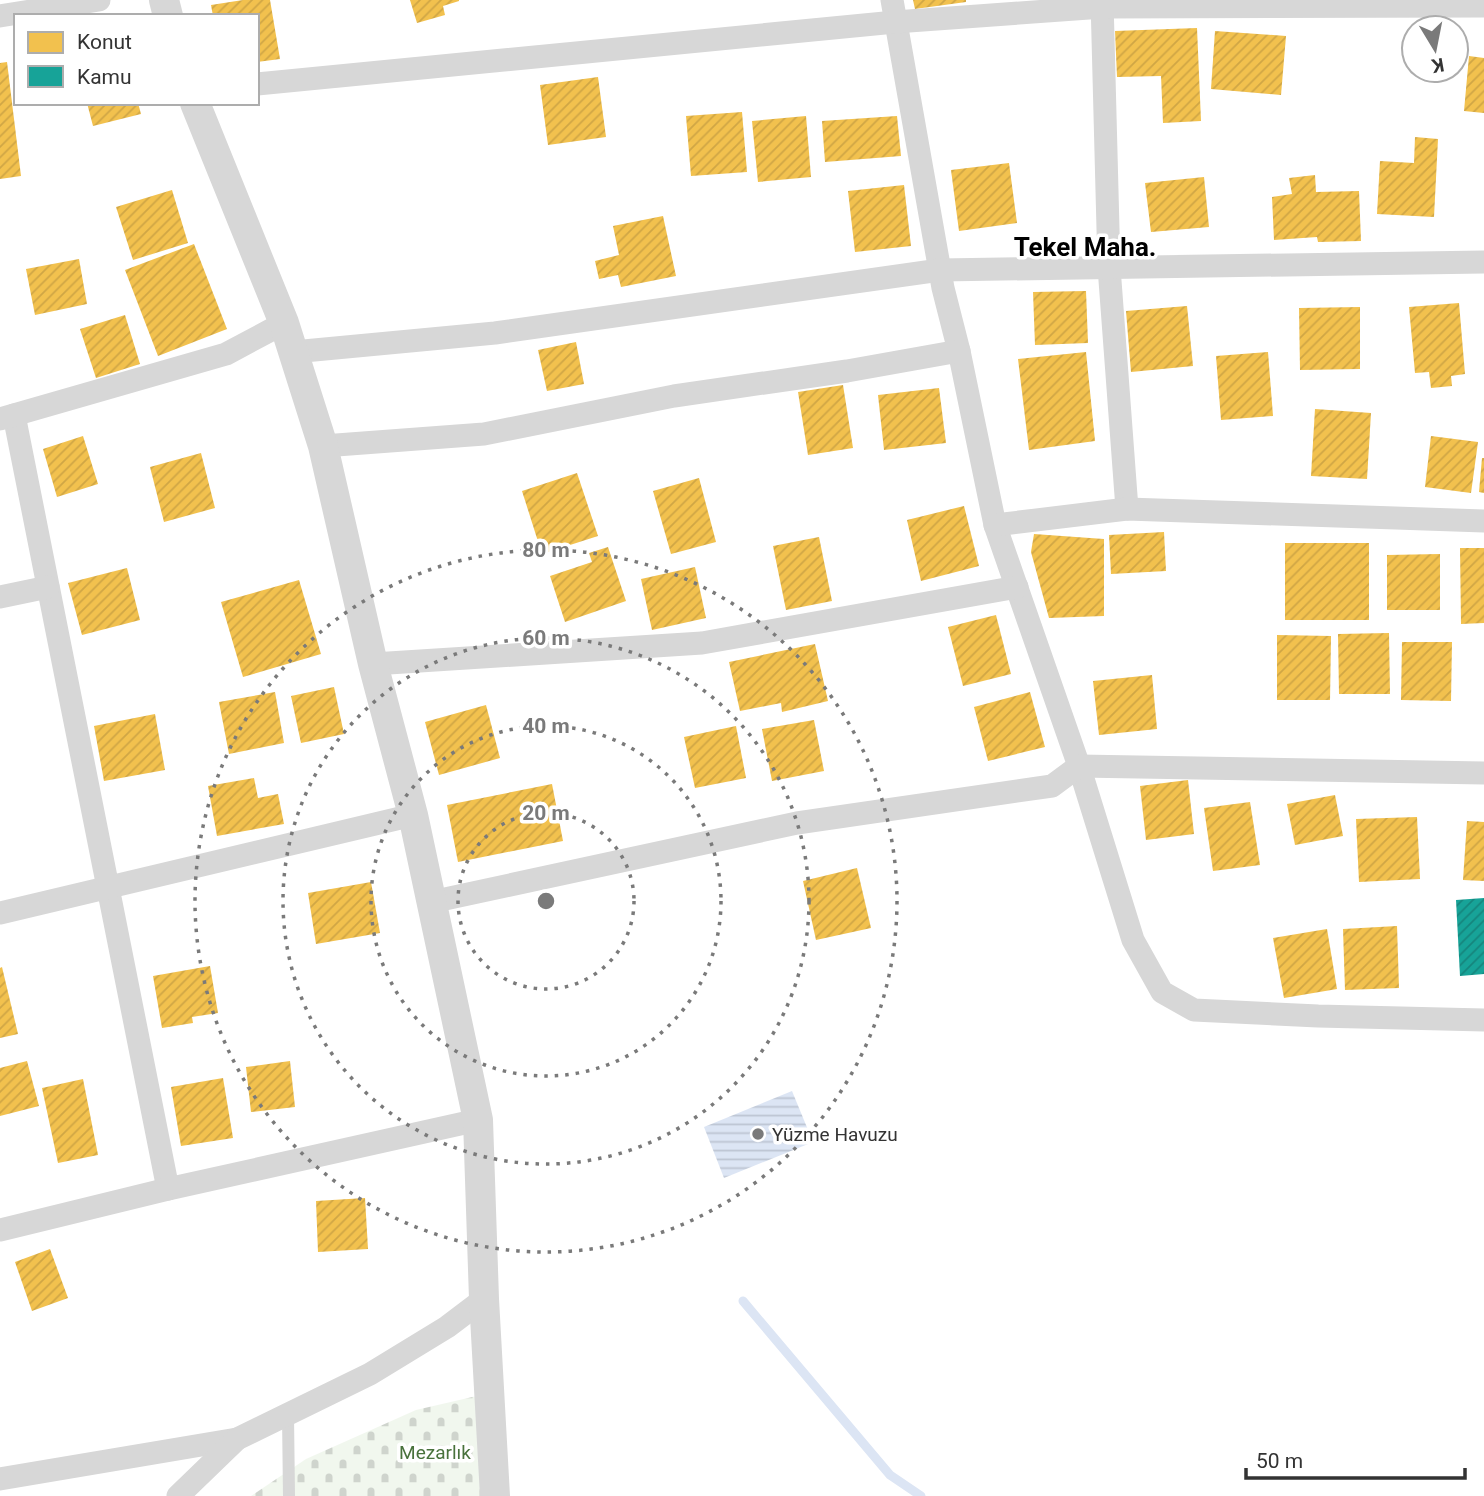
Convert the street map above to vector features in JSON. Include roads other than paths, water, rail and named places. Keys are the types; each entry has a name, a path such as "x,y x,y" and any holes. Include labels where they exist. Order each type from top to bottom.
{"street":[{"path":"0,16 99,0"},
{"path":"259,84 893,11 1103,4 1484,6"},
{"path":"1103,4 1109,267 1127,509"},
{"path":"893,11 940,270 995,525 1079,766 1133,940 1162,992 1194,1010 1484,1020"},
{"path":"196,105 284,323 323,446 373,664 413,815 478,1120 495,1496"},
{"path":"293,352 495,333 940,270 1484,262"},
{"path":"168,1189 48,587 7,417 226,354 284,323"},
{"path":"323,446 484,434 674,396 847,371 959,351"},
{"path":"995,525 1127,509 1484,521"},
{"path":"0,597 48,587"},
{"path":"373,664 702,643 1017,587"},
{"path":"431,902 797,823 1052,786 1079,766 1484,774"},
{"path":"0,913 413,815"},
{"path":"0,1230 168,1189 478,1120"},
{"path":"0,1479 237,1439 370,1374 447,1327 484,1299"},
{"path":"178,1496 237,1439"}],"lane":[{"path":"288,1415 289,1496"}],"water":[{"name":"Yüzme Havuzu","path":"792,1091 813,1142 724,1178 704,1127"}],"waterway":[{"path":"743,1301 890,1475 921,1496"}],"place":[{"name":"Yüzme Havuzu","path":"758,1134"}],"district":[{"name":"Tekel Maha.","path":"1085,247"}],"park label":[{"name":"Mezarlık","path":"435,1452"}]}
